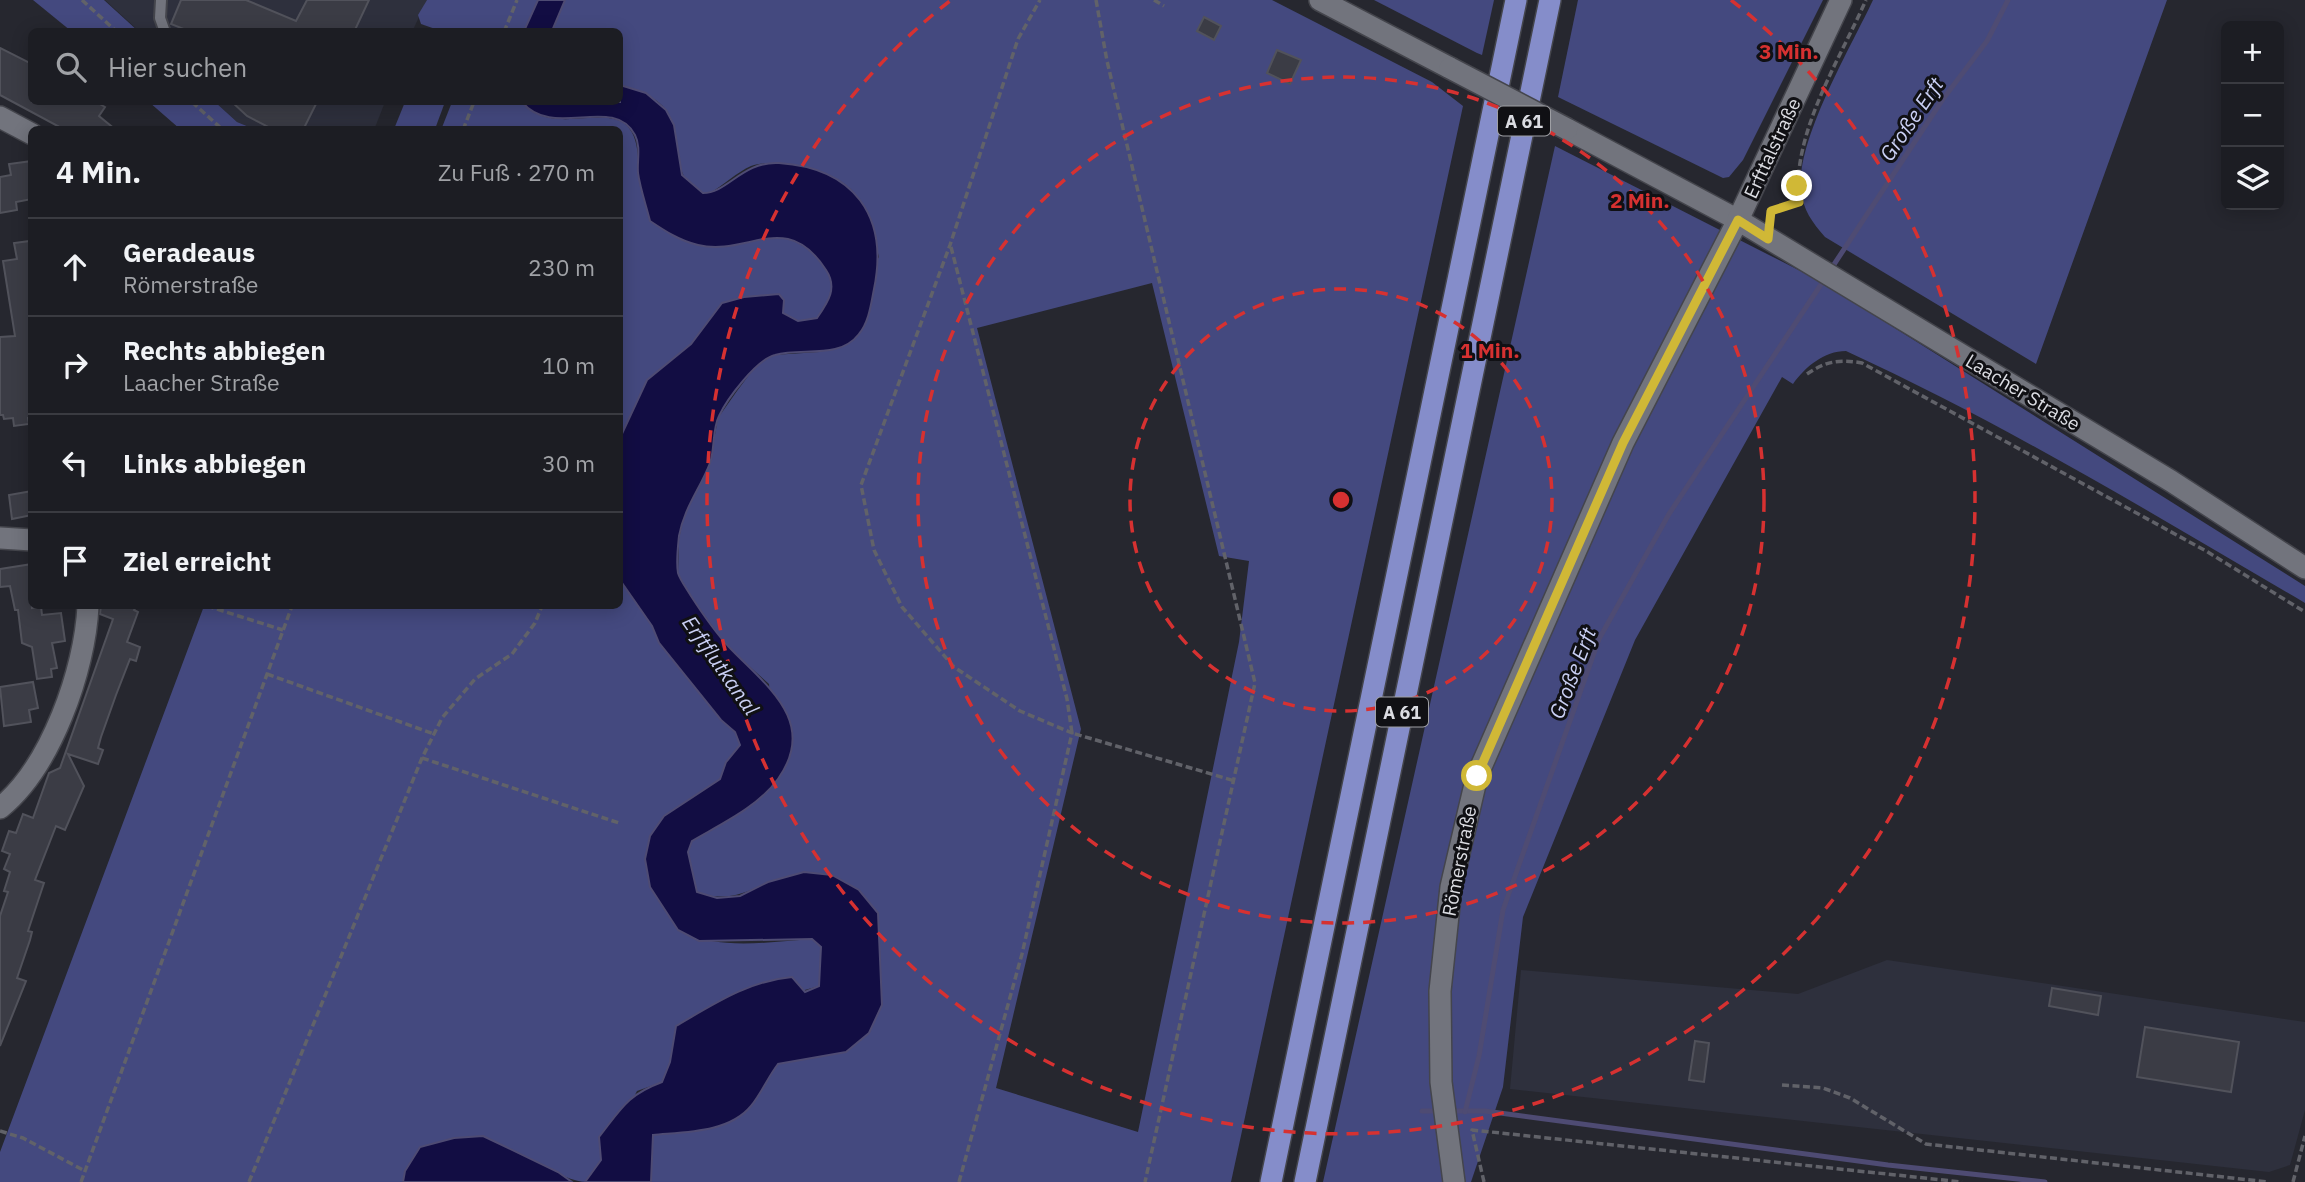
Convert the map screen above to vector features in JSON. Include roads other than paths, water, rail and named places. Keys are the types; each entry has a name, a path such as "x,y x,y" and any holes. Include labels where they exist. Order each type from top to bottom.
{"highway":[{"name":"A 61","path":"1271,1182 1516,0"},
{"name":"A 61","path":"1305,1182 1550,0"}],"main road":[{"name":"Laacher Straße","path":"1321,0 1738,220 2171,481 2305,568"},
{"name":"Erfttalstraße","path":"1738,220 1841,0"},
{"path":"1,120 28,132"},
{"name":"Römerstraße","path":"1454,1182 1441,1082 1440,991 1451,887 1477,776 1623,443 1738,220"},
{"path":"0,538 28,540"},
{"path":"0,808 36,770 54,733 80,660 88,609"}],"lane":[{"path":"161,0 160,18 164,28"}],"water":[{"path":"538,0 565,0 553,28 525,28"},
{"name":"Erftflutkanal","path":"623,86 646,93 666,110 674,125 682,175 703,193 712,192 745,172 766,164 805,167 828,175 846,186 860,200 870,218 876,239 877,263 871,307 859,334 851,342 831,350 786,353 767,358 751,372 723,409 714,433 710,463 681,526 677,564 680,579 709,622 771,690 782,706 790,722 793,739 789,758 770,789 738,814 692,841 688,852 697,892 717,898 740,896 768,882 804,872 832,875 859,890 878,913 882,1005 869,1033 846,1052 778,1064 751,1106 742,1115 705,1130 653,1135 651,1182 585,1182 601,1160 599,1137 613,1118 640,1092 662,1082 670,1062 676,1026 732,995 761,983 792,977 805,992 819,986 821,947 812,939 699,941 678,930 650,887 645,859 650,836 664,816 720,779 726,762 740,745 735,732 721,720 659,643 652,626 623,584 623,432 647,380 691,344 722,303 744,297 779,294 784,300 783,313 798,321 817,318 828,301 831,283 826,270 811,252 796,242 781,238 716,247 691,243 667,232 650,221 638,173 637,140 625,123 612,118 550,117 535,113 526,105 623,105"},
{"path":"483,1136 558,1172 572,1182 403,1182 405,1171 420,1147 454,1138"}],"waterway":[{"name":"Große Erft","path":"1831,269 1943,99 1987,41 2008,0"},
{"name":"Große Erft","path":"1465,1112 1479,1056 1503,910 1599,639 1669,514 1826,277"},
{"path":"1422,1111 1440,1111"},
{"path":"1450,1111 1485,1111 1888,1165 2045,1182"}]}
